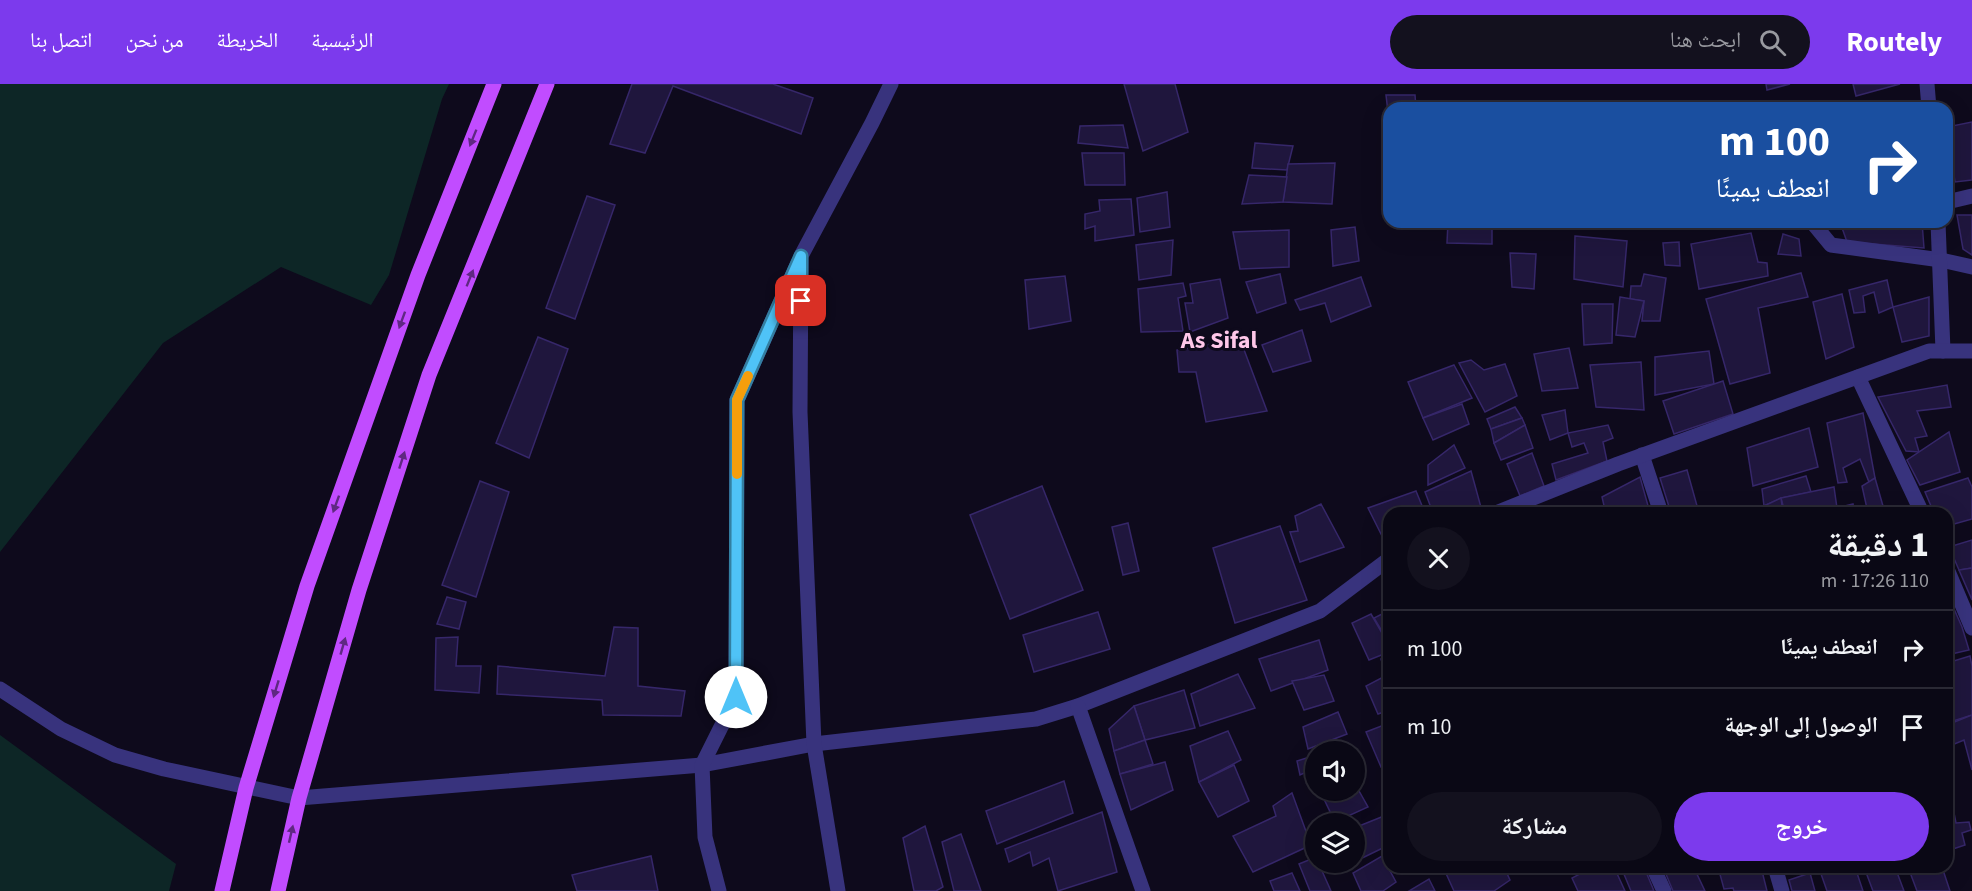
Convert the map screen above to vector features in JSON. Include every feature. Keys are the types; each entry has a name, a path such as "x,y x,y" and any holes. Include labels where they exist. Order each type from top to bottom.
{"main road":[{"path":"222,891 246,788 307,586 418,275 494,84"},
{"path":"278,891 299,798 359,590 429,375 547,84"}],"street":[{"path":"719,891 705,837 702,765 736,697 737,400 801,256 891,84"},
{"path":"1927,84 1928,102"},
{"path":"1953,201 1972,196"},
{"path":"1817,228 1831,245 1941,260 1972,267"},
{"path":"1938,228 1943,351"},
{"path":"801,256 800,412 814,744 838,891"},
{"path":"1535,506 1642,455 1929,351 1972,351"},
{"path":"1858,377 1919,507"},
{"path":"1642,455 1659,507"},
{"path":"0,689 61,729 115,755 164,769 299,798 702,765 814,744 1036,720 1078,706 1320,611 1383,564"},
{"path":"1953,582 1971,623"},
{"path":"1078,706 1143,891"},
{"path":"1656,873 1664,891"},
{"path":"1779,873 1782,891"}],"green space":[{"path":"0,84 449,84 442,99 389,275 371,305 281,267 163,343 0,552"},
{"path":"0,735 176,864 169,891 0,891"}],"building":[{"path":"632,84 773,84 813,98 801,134 673,86 645,153 610,144"},
{"path":"1124,84 1175,84 1188,132 1143,151"},
{"path":"1766,84 1790,84 1767,90"},
{"path":"1853,84 1900,84 1856,96"},
{"path":"1386,95 1415,95 1416,102 1387,102"},
{"path":"1972,122 1972,180 1955,182 1953,126"},
{"path":"1123,125 1128,148 1078,143 1080,126"},
{"path":"1255,143 1293,146 1287,170 1252,168"},
{"path":"1082,153 1124,153 1125,185 1085,185"},
{"path":"1335,163 1332,204 1283,202 1288,164"},
{"path":"1249,175 1287,177 1283,202 1242,204"},
{"path":"1167,192 1170,227 1140,232 1137,198"},
{"path":"587,196 615,205 575,319 546,308"},
{"path":"1131,199 1134,235 1095,241 1095,226 1085,229 1085,214 1100,211 1099,200"},
{"path":"1957,215 1972,215 1972,255 1963,249"},
{"path":"1355,227 1359,261 1333,266 1331,230"},
{"path":"1448,228 1492,228 1492,244 1447,243"},
{"path":"1842,228 1922,228 1924,248 1847,242"},
{"path":"1289,230 1289,267 1240,269 1233,232"},
{"path":"1751,233 1758,262 1767,263 1768,276 1699,289 1691,244"},
{"path":"1783,234 1799,239 1801,256 1778,254"},
{"path":"1575,236 1627,241 1623,287 1574,279"},
{"path":"1173,240 1171,275 1139,280 1136,245"},
{"path":"1679,242 1680,266 1665,265 1663,243"},
{"path":"1510,253 1536,254 1534,289 1512,287"},
{"path":"1801,273 1808,297 1758,308 1770,373 1730,384 1706,299"},
{"path":"1280,274 1286,303 1257,313 1246,282"},
{"path":"1644,274 1666,278 1660,321 1642,321 1644,301 1630,299 1631,286 1641,286"},
{"path":"1065,276 1071,321 1029,329 1025,280"},
{"path":"1361,277 1371,306 1331,322 1325,303 1300,310 1295,300"},
{"path":"1220,279 1228,318 1190,332 1185,303 1193,303 1190,284"},
{"path":"1887,280 1893,307 1879,313 1874,292 1863,296 1865,312 1854,313 1849,290"},
{"path":"1183,283 1186,296 1178,298 1183,331 1141,332 1138,289"},
{"path":"1842,294 1854,347 1826,359 1813,302"},
{"path":"1620,297 1644,301 1635,337 1616,335"},
{"path":"1929,297 1929,336 1902,342 1893,307"},
{"path":"1582,304 1613,304 1612,343 1584,345"},
{"path":"1302,330 1311,361 1273,372 1262,345"},
{"path":"538,337 568,349 529,458 496,443"},
{"path":"1240,339 1267,411 1206,422 1196,372 1179,372 1177,350"},
{"path":"1569,348 1578,388 1542,391 1534,354"},
{"path":"1709,351 1714,384 1655,395 1655,357"},
{"path":"1471,360 1484,370 1505,364 1517,396 1485,412 1459,363"},
{"path":"1641,362 1644,410 1596,407 1590,365"},
{"path":"1454,365 1472,398 1423,418 1408,382"},
{"path":"1723,381 1733,414 1674,434 1663,401"},
{"path":"1947,385 1951,407 1917,411 1927,436 1915,438 1919,452 1906,451 1878,397"},
{"path":"1462,404 1469,424 1433,440 1423,418"},
{"path":"1515,407 1522,418 1491,429 1487,419"},
{"path":"1565,410 1568,433 1550,440 1542,415"},
{"path":"1863,413 1875,478 1869,482 1860,459 1843,468 1847,482 1838,483 1827,423"},
{"path":"1522,418 1525,425 1494,443 1491,429"},
{"path":"1525,425 1533,448 1501,460 1494,443"},
{"path":"1608,425 1613,438 1603,442 1607,461 1556,480 1552,464 1588,453 1584,443 1572,447 1568,433"},
{"path":"1809,428 1818,467 1753,486 1747,448"},
{"path":"1949,432 1960,472 1920,485 1907,460"},
{"path":"1454,445 1465,468 1428,485 1428,465"},
{"path":"1532,453 1544,486 1520,496 1507,464"},
{"path":"1687,470 1697,507 1669,507 1660,478"},
{"path":"1471,471 1481,507 1431,507 1425,492"},
{"path":"1806,476 1811,492 1781,498 1764,506 1762,489"},
{"path":"1640,477 1648,507 1604,507 1602,497"},
{"path":"1875,478 1883,507 1867,507 1862,486"},
{"path":"1968,478 1972,487 1972,519 1953,524 1953,507 1931,507 1925,492"},
{"path":"480,481 509,492 476,597 442,585"},
{"path":"1042,486 1083,590 1010,619 970,515"},
{"path":"1834,487 1837,507 1783,507 1781,498"},
{"path":"1416,491 1423,507 1383,507 1383,538 1368,508"},
{"path":"1781,498 1782,507 1759,507"},
{"path":"1321,504 1344,547 1300,562 1290,532 1298,531 1295,516"},
{"path":"1128,523 1139,571 1123,575 1112,527"},
{"path":"1280,526 1307,600 1235,623 1213,548"},
{"path":"1972,540 1972,568 1959,570 1953,556 1953,546"},
{"path":"1972,568 1972,600 1959,570"},
{"path":"447,597 466,602 459,629 437,624"},
{"path":"1953,607 1962,627 1969,650 1953,654"},
{"path":"1098,612 1110,649 1034,672 1023,635"},
{"path":"1371,614 1383,635 1383,654 1369,660 1352,623"},
{"path":"1383,614 1383,633 1374,618"},
{"path":"614,627 638,628 638,686 685,691 681,716 603,715 602,700 497,694 498,666 605,676"},
{"path":"458,637 456,666 481,666 479,693 435,690 436,638"},
{"path":"1319,640 1328,670 1271,691 1259,659"},
{"path":"1970,656 1972,715 1953,721 1953,661"},
{"path":"1238,674 1255,708 1200,726 1191,694"},
{"path":"1324,675 1334,701 1304,710 1292,681"},
{"path":"1383,677 1383,712 1378,714 1366,686"},
{"path":"1184,690 1195,728 1145,740 1134,706"},
{"path":"1134,706 1145,740 1114,751 1109,729"},
{"path":"1338,712 1347,734 1329,741 1306,741 1303,727"},
{"path":"1972,715 1972,770 1964,740 1953,745 1953,723"},
{"path":"1383,725 1383,766 1381,767 1366,732"},
{"path":"1228,731 1241,760 1199,782 1190,746"},
{"path":"1145,740 1153,764 1120,774 1114,751"},
{"path":"1305,758 1305,773 1300,775 1297,761"},
{"path":"1165,762 1173,790 1131,810 1120,774"},
{"path":"1234,765 1249,801 1218,817 1199,782"},
{"path":"1064,781 1073,813 997,844 986,811"},
{"path":"1292,793 1305,829 1305,848 1253,872 1233,836 1276,816 1273,806"},
{"path":"1325,801 1365,801 1368,807 1355,813 1331,813"},
{"path":"1953,808 1956,823 1969,822 1971,830 1962,833 1965,845 1953,849"},
{"path":"1102,812 1117,872 1058,891 1049,858 1033,866 1030,852 1009,862 1005,849"},
{"path":"1383,816 1383,848 1365,857 1365,824"},
{"path":"925,826 943,887 936,891 914,891 903,838"},
{"path":"961,834 981,891 954,891 942,842"},
{"path":"651,856 658,891 577,891 572,875"},
{"path":"1382,856 1383,873 1391,873 1396,882 1383,891 1361,891 1353,873 1365,873 1365,866"},
{"path":"1305,862 1305,873 1323,873 1331,891 1310,891 1299,864"},
{"path":"1292,873 1300,891 1274,891 1270,881"},
{"path":"1446,873 1507,873 1510,880 1494,891 1454,891"},
{"path":"1582,873 1617,873 1625,891 1578,891 1572,878"},
{"path":"1624,873 1646,873 1654,891 1631,891"},
{"path":"1666,873 1696,873 1705,891 1673,891"},
{"path":"1720,873 1762,873 1767,891 1734,891 1733,888 1724,889"},
{"path":"1810,873 1815,891 1792,891 1789,880"},
{"path":"1821,873 1857,873 1863,891 1827,891"},
{"path":"1866,873 1897,873 1904,891 1873,891"},
{"path":"1910,873 1944,873 1950,891 1917,891"},
{"path":"1429,879 1435,891 1409,891"}],"slow traffic":[{"path":"737,474 737,400 748,376"}],"district":[{"name":"As Sifal","path":"1219,340"}],"route":[{"path":"736,697 737,400 801,256 801,301"}]}
